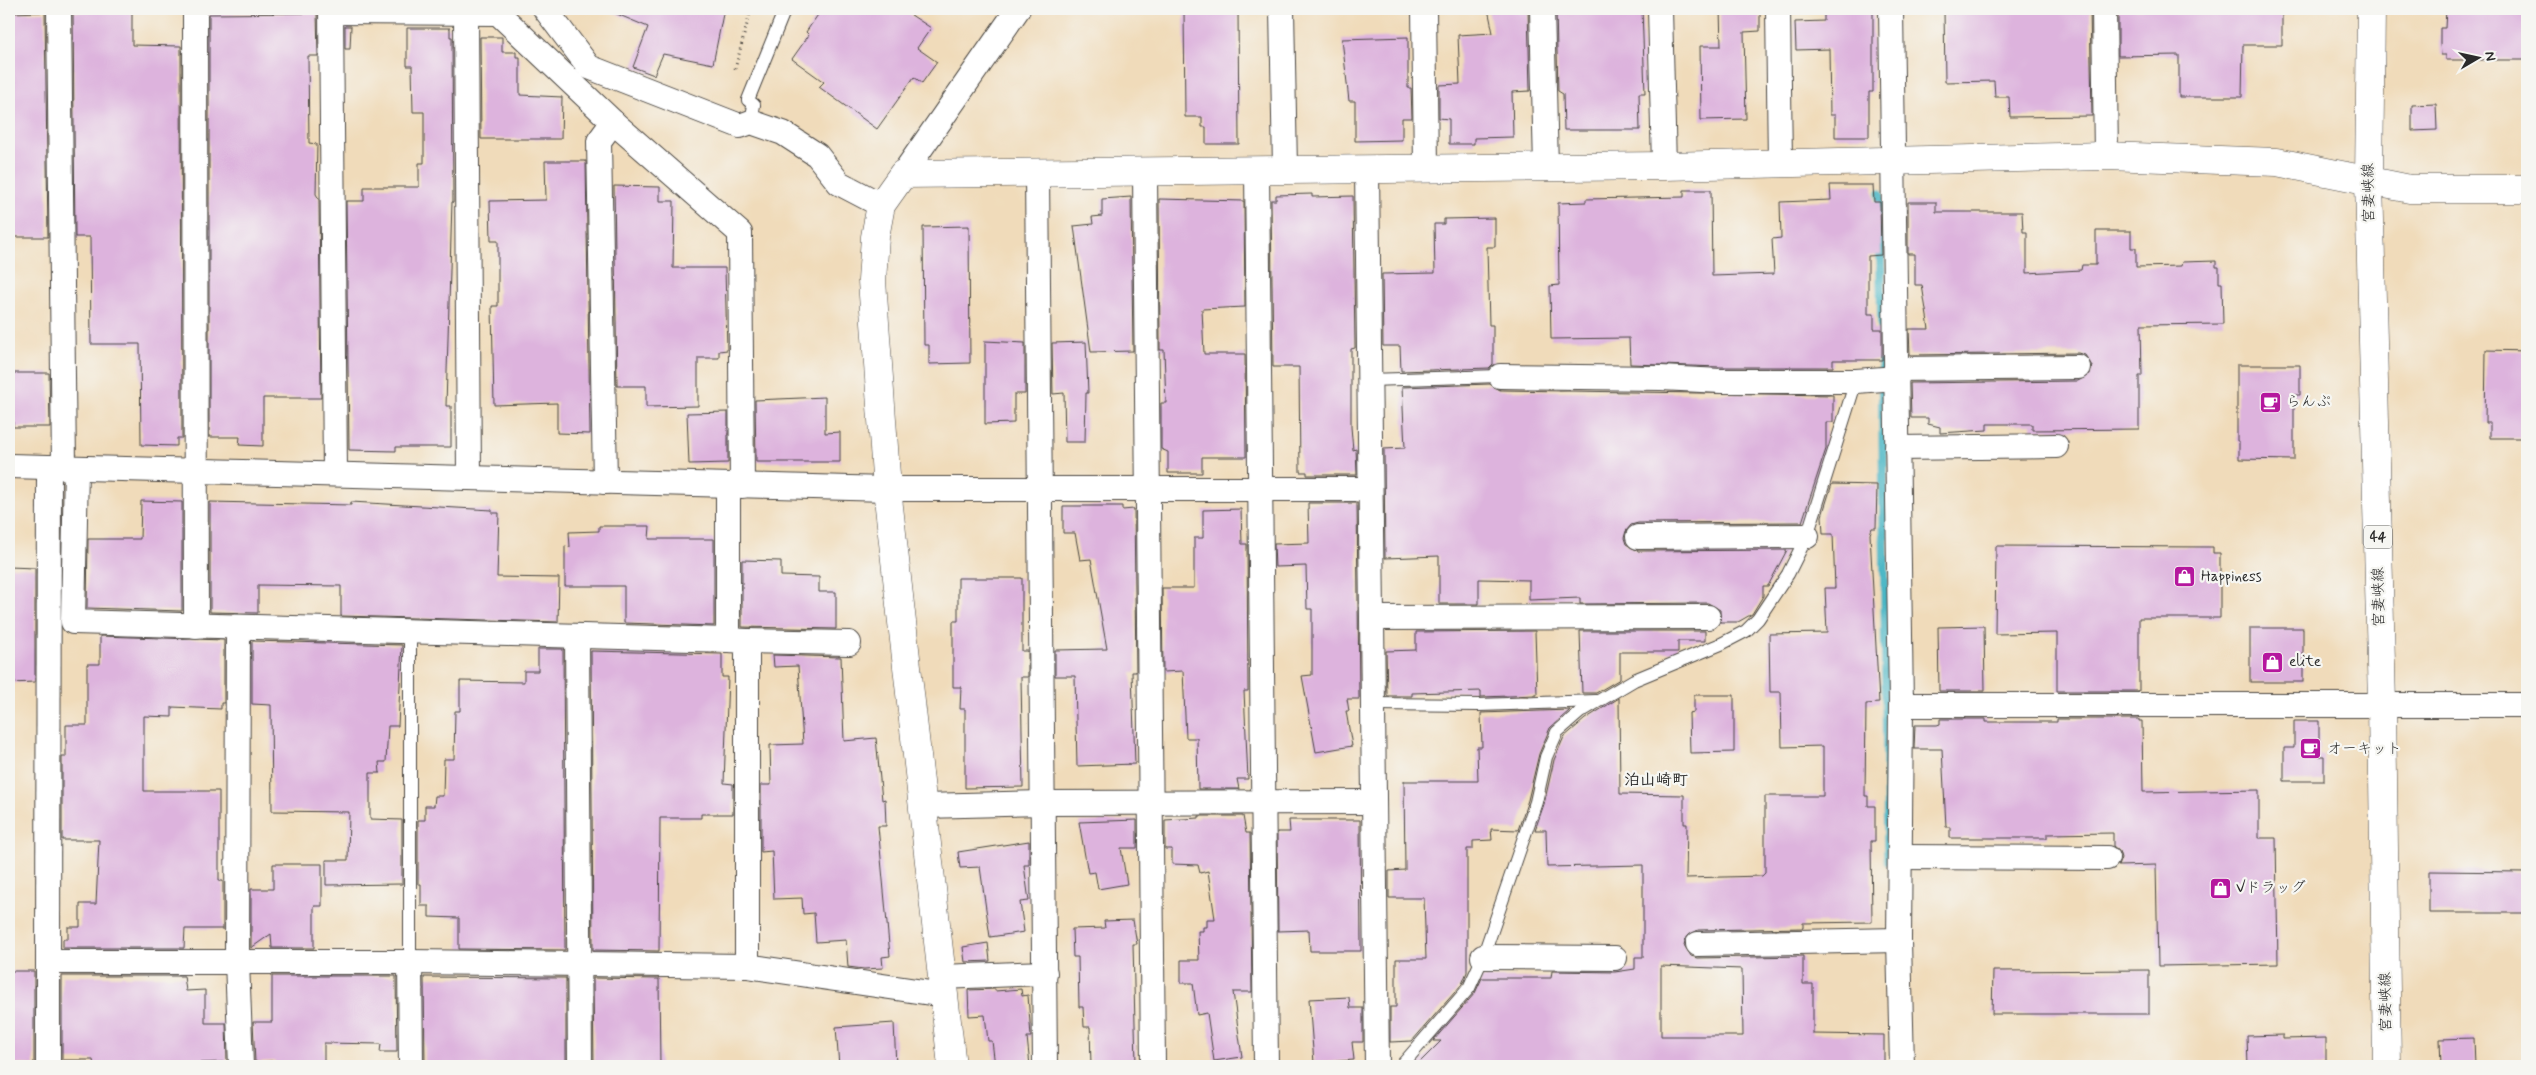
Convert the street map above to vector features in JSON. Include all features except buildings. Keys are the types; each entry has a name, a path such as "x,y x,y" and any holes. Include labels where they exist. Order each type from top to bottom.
{"street":[{"path":"48,1066 48,962 63,467 59,9"},
{"path":"195,9 196,626"},
{"path":"545,9 589,67 740,126 751,122 783,134 817,154 839,183 881,205"},
{"path":"952,1066 888,489 872,281 875,237 881,205 1018,9"},
{"path":"1282,9 1285,170"},
{"path":"1424,9 1426,167"},
{"path":"1542,9 1546,167"},
{"path":"1660,9 1664,166"},
{"path":"1778,9 1780,164"},
{"path":"1891,9 1894,160 1884,378 1897,448 1901,705 1899,940 1902,1066"},
{"path":"2104,9 2106,156"},
{"name":"宮妻峡線","path":"2371,9 2369,180 2382,704 2387,1066"},
{"path":"335,474 332,11 498,13 613,122 740,233 735,485 747,966"},
{"path":"466,13 469,478"},
{"path":"605,482 599,141 613,122"},
{"path":"903,174 1426,167 1664,166 2106,156 2277,162 2410,189 2527,188"},
{"path":"1367,169 1377,1066"},
{"path":"1257,170 1266,1066"},
{"path":"1145,172 1153,1066"},
{"path":"1037,173 1045,1066"},
{"path":"1500,376 1884,378 2078,367"},
{"path":"1897,448 2056,446"},
{"path":"9,466 888,489 1370,489"},
{"path":"63,467 73,622 238,628 849,643"},
{"path":"1638,537 1807,536"},
{"path":"1372,618 1708,617"},
{"path":"238,628 237,961 241,1066"},
{"path":"577,636 580,1066"},
{"path":"1901,705 2527,704"},
{"path":"924,806 1262,801 1374,802"},
{"path":"1900,857 2107,858"},
{"path":"1698,944 1899,940"},
{"path":"1483,957 1615,958"},
{"path":"48,962 237,961 747,966 943,986 1045,973"},
{"path":"410,962 411,1066"}],"lane":[{"path":"751,122 754,105 748,100 785,9"},
{"path":"1369,380 1500,376"},
{"path":"1401,1066 1470,988 1483,957 1536,802 1546,756 1557,732 1580,712 1634,680 1721,644 1746,631 1773,597 1788,574 1884,378"},
{"path":"410,632 410,962"},
{"path":"1373,704 1479,705 1599,701"}],"waterway":[{"path":"1880,194 1888,861"}],"place":[{"name":"らんぷ","path":"2270,402"},
{"name":"Happiness","path":"2185,577"},
{"name":"elite","path":"2273,662"},
{"name":"オーキット","path":"2311,749"},
{"name":"Vドラッグ","path":"2220,888"}],"district":[{"name":"泊山崎町","path":"1656,780"}]}
